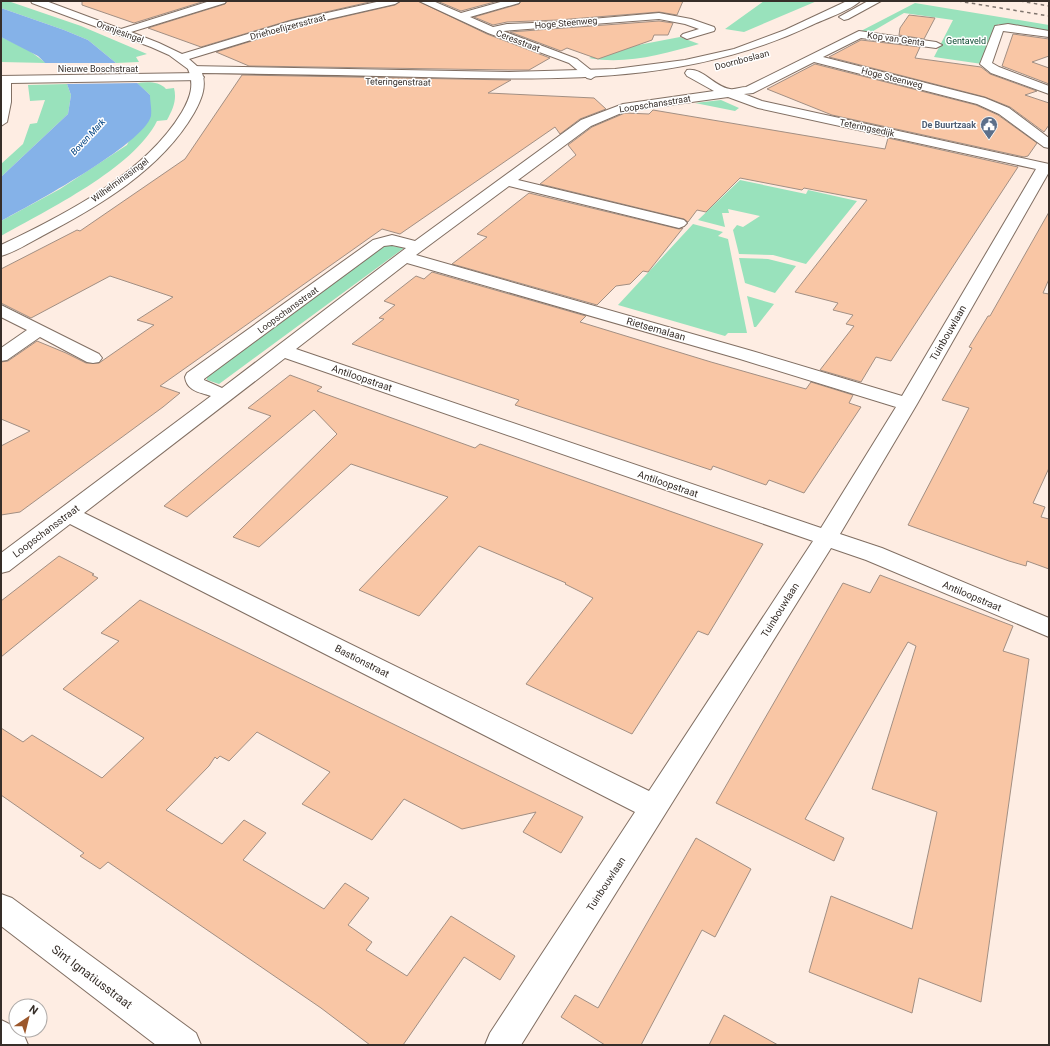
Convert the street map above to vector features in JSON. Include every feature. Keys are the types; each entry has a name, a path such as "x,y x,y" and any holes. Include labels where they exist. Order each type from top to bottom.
{"street":[{"name":"Oranjesingel","path":"36,1 155,45 182,58 196,73"},
{"path":"121,32 221,1"},
{"name":"Driehoefijzersstraat","path":"182,58 291,24 395,1"},
{"name":"Ceresstraat","path":"424,1 443,5 459,17 572,61 594,78"},
{"path":"459,17 516,1"},
{"name":"Doornboslaan","path":"594,78 678,64 733,52 775,38 855,1"},
{"path":"790,44 876,1"},
{"name":"Hoge Steenweg","path":"492,31 507,27 558,25 659,16 687,21 710,29 687,36"},
{"path":"1049,34 1008,27 999,28 986,64 995,70 1049,90"},
{"name":"Kop van Genta","path":"813,58 859,34 936,45"},
{"path":"729,94 748,90 813,58"},
{"name":"Hoge Steenweg","path":"813,58 981,101 1004,111 1049,144"},
{"name":"Doornboslaan","path":"594,78 628,81 691,73 752,59"},
{"name":"Teteringenstraat","path":"196,73 394,82 594,78"},
{"name":"Nieuwe Boschstraat","path":"2,76 37,74 196,73"},
{"name":"Wilhelminasingel","path":"1,251 58,221 94,199 130,174 160,150 189,111 199,87 196,73"},
{"name":"Teteringsedijk","path":"691,73 729,94 780,110 1046,168"},
{"path":"1,122 5,102 2,76"},
{"name":"Loopschansstraat","path":"1,566 283,351 411,251 586,123 602,115 623,108 729,94"},
{"name":"Tuinbouwlaan","path":"502,1045 655,808 826,538 1046,168"},
{"path":"506,181 679,224"},
{"name":"Loopschansstraat","path":"225,395 199,386 195,382 194,377 379,243 392,240 411,251"},
{"name":"Rietsemalaan","path":"411,251 907,404"},
{"path":"1,310 93,358"},
{"path":"1,356 39,330"},
{"name":"Antiloopstraat","path":"283,351 874,554 1049,628"},
{"name":"Bastionstraat","path":"69,514 655,808"},
{"name":"Sint Ignatiusstraat","path":"1,908 184,1045"},
{"path":"1,1037 11,1045"}],"green space":[{"path":"1,1 8,1 81,26 147,54 136,57 139,62 116,63 88,40 1,8"},
{"path":"764,1 817,1 744,32 725,29"},
{"name":"Gentaveld","path":"915,3 1049,25 1049,33 998,24 982,64 934,57 953,20 904,13 868,34 859,32"},
{"path":"1,37 27,49 46,63 1,62"},
{"path":"680,37 699,44 658,55 630,59 603,60 589,58 607,51"},
{"path":"137,83 153,83 163,86 166,89 174,88 174,104 167,120 157,121 146,138 110,171 65,201 1,236 1,221 60,189 127,145 150,95"},
{"path":"67,84 71,95 68,114 1,177 1,164 23,144 30,124 37,123 45,100 30,101 28,85"},
{"path":"721,100 739,108 735,111 695,103"},
{"path":"740,180 806,194 808,190 857,201 806,264 773,255 739,254 733,230 737,225 743,227 760,216 728,209 729,213 722,213 725,227 698,220"},
{"path":"693,224 723,232 718,236 728,239 747,333 728,333 725,336 618,305"},
{"path":"386,245 404,248 219,384 207,380 207,374 379,247"},
{"path":"739,258 768,259 796,266 775,293 745,283"},
{"path":"747,296 774,304 756,327 754,327"}],"water":[{"name":"Boven Mark","path":"1,8 88,40 116,63 150,95 151,116 144,128 108,158 59,189 1,221 1,177 68,114 71,95 67,84 38,56 1,37"}],"pier":[{"path":"43,63 119,63 140,83 64,84"}],"building":[{"path":"82,1 205,1 134,23 82,5"},
{"path":"227,1 374,1 291,20 201,47 148,28 225,4"},
{"path":"401,1 418,1 487,34 550,58 529,70 249,66 216,52 294,28 395,5"},
{"path":"437,1 498,1 461,11"},
{"path":"521,1 683,1 677,15 659,12 558,20 507,22 493,25 474,17 519,4"},
{"path":"909,15 935,18 924,39 899,35 900,28"},
{"path":"659,21 673,23 668,35 654,35 652,40 598,59 567,48 561,51 510,32"},
{"path":"1013,34 1049,39 1049,56 1032,62 1049,68 1049,84 1002,66"},
{"path":"861,40 920,47 915,58 981,67 990,74 1037,91 1025,95 1049,103 1049,125 1044,132 1010,107 985,97 829,57"},
{"path":"815,64 976,105 998,115 1037,143 1028,156 1024,157 832,115 767,89"},
{"path":"242,75 511,80 488,93 594,98 606,109 580,119 560,134 555,127 400,234 382,229 160,386 180,393 163,407 20,512 1,515 1,446 30,431 1,419 1,362 8,361 37,341 86,363 99,363 154,325 137,320 173,297 110,276 31,318 1,303 1,269 77,230 80,231 185,159"},
{"path":"653,110 885,149 888,138 1018,167 891,361 876,357 861,382 820,370 854,326 846,324 853,315 833,310 838,303 795,292 867,200 804,188 802,190 740,178 706,212 697,210 688,222 684,219 540,184 576,155 568,145 592,127 625,113 649,114"},
{"path":"529,193 679,229 683,228 648,272 643,271 630,284 616,286 597,305 452,264 487,237 477,234"},
{"path":"1049,212 1049,279 1043,293 1049,294 1049,468 1033,503 1045,507 1041,517 1049,519 1049,569 1027,561 1026,566 1009,561 908,525 969,408 942,400 972,348 969,347 988,316 990,316"},
{"path":"432,272 586,316 580,322 711,362 806,389 811,382 853,395 849,403 861,407 804,493 769,480 766,485 713,466 711,470 515,405 519,400 352,344 384,319 379,318 395,305 384,301 416,276 424,279"},
{"path":"290,375 322,387 317,391 475,448 480,444 763,544 708,635 698,631 632,734 526,684 593,598 565,584 566,583 479,546 419,616 359,590 448,497 351,464 259,547 233,537 337,434 314,410 187,517 164,506 271,416 248,408"},
{"path":"59,556 94,574 92,575 98,578 1,657 1,601"},
{"path":"880,575 1013,626 1003,651 1029,659 981,1002 919,978 912,1013 809,972 831,896 912,929 937,812 872,789 916,646 908,642 805,819 844,838 834,861 716,803 843,583 870,593"},
{"path":"140,600 583,817 561,853 523,832 536,812 462,829 404,799 372,840 302,804 330,772 257,732 229,761 220,756 217,759 215,757 209,766 166,810 222,844 244,820 266,833 243,860 324,909 345,883 369,898 348,925 372,942 366,950 407,976 451,916 515,956 500,980 464,957 403,1045 370,1045 321,1008 108,862 100,869 80,856 84,853 1,795 1,728 23,742 32,735 102,778 144,738 63,689 119,641 101,633"},
{"path":"696,838 751,869 715,937 702,930 641,1045 605,1045 561,1017 575,995 598,1008"},
{"path":"724,1015 778,1045 709,1045"}],"railway":[{"path":"958,1 1049,16"},
{"path":"1020,1 1049,6"}],"place":[{"name":"De Buurtzaak","path":"989,140"}]}
